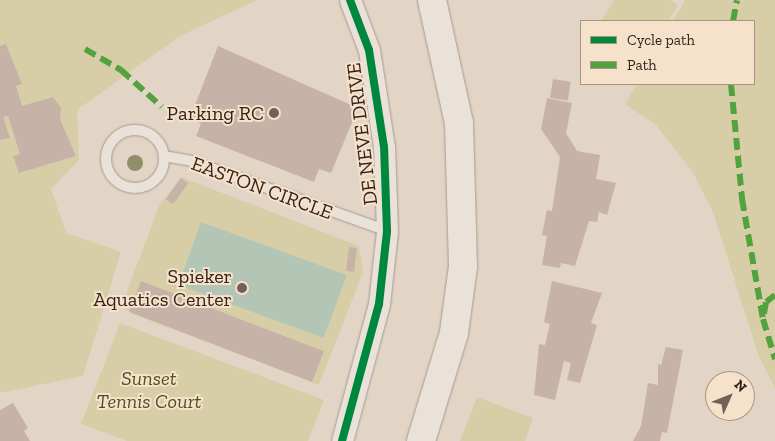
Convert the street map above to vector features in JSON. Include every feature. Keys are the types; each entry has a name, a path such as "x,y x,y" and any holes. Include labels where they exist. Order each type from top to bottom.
{"main road":[{"path":"421,441 454,333 463,266 459,123 432,0"}],"street":[{"name":"DE NEVE DRIVE","path":"342,441 379,304 388,231 384,147 372,69 350,0"}],"lane":[{"name":"EASTON CIRCLE","path":"164,156 160,174 145,187 118,183 107,167 108,148 130,131 150,135 164,156 192,161 388,231"}],"green space":[{"path":"0,0 257,0 180,36 77,110 79,160 51,189 66,233 121,252 83,376 0,393"},
{"path":"614,0 670,0 678,5 669,20 602,20"},
{"path":"685,0 775,0 775,388 759,357 713,212 692,171 656,125 625,104 636,85 755,85 755,20 674,20"},
{"name":"Spieker Aquatics Center","path":"181,177 359,246 363,272 319,385 130,313 122,305 159,206"},
{"name":"Sunset Tennis Court","path":"120,323 324,400 308,441 127,441 81,424"},
{"path":"477,397 533,418 525,441 460,441"}],"shaded area":[{"path":"201,222 347,275 324,338 178,285"}],"building":[{"path":"6,44 22,84 16,86 22,106 53,97 61,108 60,119 76,156 19,173 13,156 20,154 8,116 3,117 10,138 0,140 0,46"},
{"name":"Parking RC","path":"218,46 358,108 331,173 319,169 314,182 196,136 201,124 190,118"},
{"path":"553,79 571,82 568,101 550,98"},
{"path":"547,98 572,103 566,133 577,151 600,155 596,179 616,183 607,215 599,212 597,222 589,221 575,266 561,263 560,268 542,265 547,236 542,235 547,210 552,211 560,157 541,129"},
{"path":"181,178 188,183 173,204 166,199"},
{"path":"349,247 357,248 354,272 346,271"},
{"path":"141,281 324,351 312,382 129,312"},
{"path":"552,281 602,293 591,323 597,325 580,383 567,380 571,363 564,361 555,400 534,395 539,344 545,345 550,324 544,322"},
{"path":"666,347 683,350 667,433 662,432 660,441 633,441 641,426 648,383 658,385 658,364 661,365"},
{"path":"13,403 28,428 24,431 30,441 0,441 0,410"}],"marked path":[{"path":"733,20 737,0"},
{"path":"85,49 121,70 162,107"},
{"path":"731,85 742,199 763,319"},
{"path":"775,295 766,302 763,319 775,359"}],"cycle path":[{"path":"342,441 379,304 387,231 384,147 369,50 350,0"}],"place":[{"name":"Parking RC","path":"274,113"},
{"name":"Spieker Aquatics Center","path":"242,288"}]}
